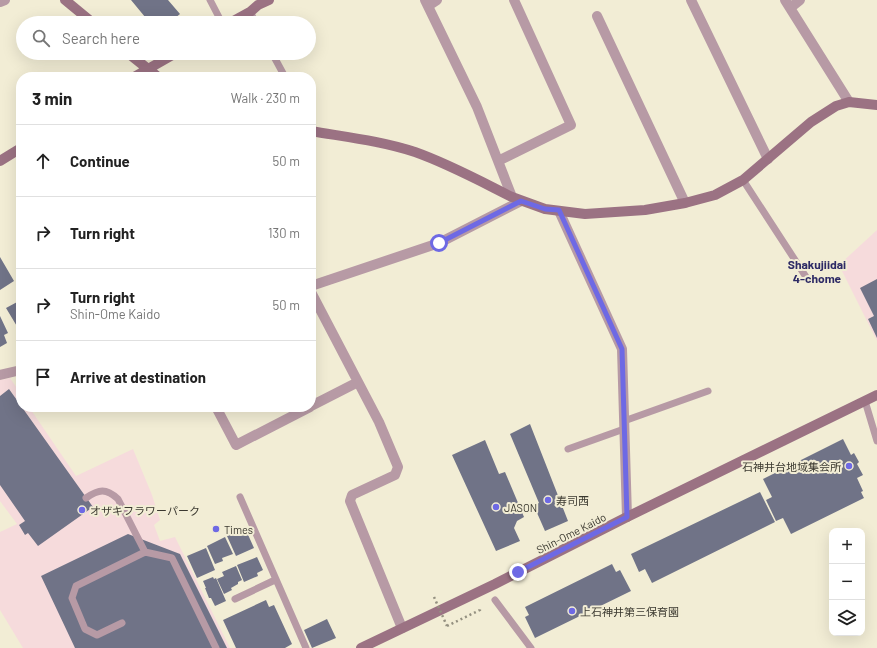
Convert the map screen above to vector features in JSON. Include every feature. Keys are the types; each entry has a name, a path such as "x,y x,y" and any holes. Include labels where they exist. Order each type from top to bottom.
{"street":[{"path":"0,2 5,0"},
{"path":"65,0 84,16"},
{"path":"243,16 250,12 257,2 269,0"},
{"path":"437,0 426,3 477,106 498,161 516,199"},
{"path":"498,161 571,125 514,0"},
{"path":"691,0 768,159"},
{"path":"800,0 788,4 849,102"},
{"path":"597,16 685,203"},
{"path":"136,60 151,72"},
{"path":"142,72 163,60"},
{"path":"316,132 373,142 415,152 458,169 516,199 545,209 585,214 645,210 685,203 715,195 743,180 811,122 836,106 849,102 877,105"},
{"path":"0,161 16,151"},
{"path":"316,284 439,243 516,199"},
{"path":"559,210 622,349 627,517"},
{"path":"316,302 379,422 398,467 395,475 352,494 350,501 402,628"},
{"path":"0,375 16,371"},
{"path":"316,404 358,382"},
{"name":"Shin-Ome Kaido","path":"361,648 495,584 627,517 877,395"},
{"path":"219,412 236,445 300,412"}],"lane":[{"path":"210,0 218,16"},
{"path":"250,12 252,16"},
{"path":"276,60 282,72"},
{"path":"743,180 808,280"},
{"path":"568,449 708,391"},
{"path":"865,401 877,441"},
{"path":"86,498 97,491 109,492 113,494 118,499 145,552"},
{"path":"240,497 306,648"},
{"path":"122,623 97,635 85,629 72,598 76,586 145,552 172,558 216,648"},
{"path":"235,599 275,580"},
{"path":"495,600 531,648"}],"path":[{"path":"434,597 447,626 480,610 479,608"}],"shaded area":[{"path":"877,230 877,341 839,265"},
{"name":"オザキフラワーパーク","path":"10,378 16,387 16,412 32,412 76,476 133,449 152,495 160,520 154,525 160,541 175,537 230,648 23,648 0,610 0,532 17,524 0,501 0,380"}],"building":[{"path":"131,0 168,0 180,14 178,16 144,16"},
{"path":"0,257 14,281 0,290"},
{"path":"877,279 877,338 868,319 874,316 860,288"},
{"path":"16,303 16,325 6,308"},
{"path":"0,316 8,333 4,335 7,343 0,347"},
{"path":"9,389 16,399 16,412 25,412 93,507 38,546 28,533 25,535 19,525 25,521 0,485 0,396"},
{"path":"530,424 568,521 545,531 534,506 539,503 510,434"},
{"path":"843,439 851,455 854,453 859,462 857,464 863,475 857,478 863,491 861,492 864,498 791,534 783,518 776,521 766,500 772,497 763,479"},
{"path":"485,440 499,474 505,472 524,517 517,521 514,528 520,541 496,551 452,455"},
{"path":"760,492 775,522 652,583 645,569 639,572 631,554"},
{"path":"245,528 254,548 236,556 227,536"},
{"path":"128,534 180,554 227,648 75,648 41,576"},
{"path":"225,537 233,554 222,558 223,561 215,564 207,546"},
{"path":"206,548 215,570 197,578 187,556"},
{"path":"257,557 263,570 257,573 258,576 244,582 237,565"},
{"path":"612,564 616,572 620,570 631,591 535,638 525,617 529,615 525,607"},
{"path":"236,566 242,580 231,588 232,590 224,594 217,579 224,576 222,572"},
{"path":"213,577 214,579 216,578 226,601 215,606 211,598 209,598 203,581"},
{"path":"266,600 269,607 274,605 292,644 285,648 236,648 223,620"},
{"path":"327,619 336,638 312,648 304,630"}],"place":[{"name":"石神井台地域集会所","path":"849,466"},
{"name":"寿司西","path":"548,500"},
{"name":"JASON","path":"496,507"},
{"name":"オザキフラワーパーク","path":"82,510"},
{"name":"Times","path":"216,529"},
{"name":"上石神井第三保育園","path":"572,611"}],"district":[{"name":"Shakujiidai 4-chome","path":"817,271"}],"route":[{"path":"439,243 521,201 545,209 559,210 622,349 627,517 518,572"}]}
